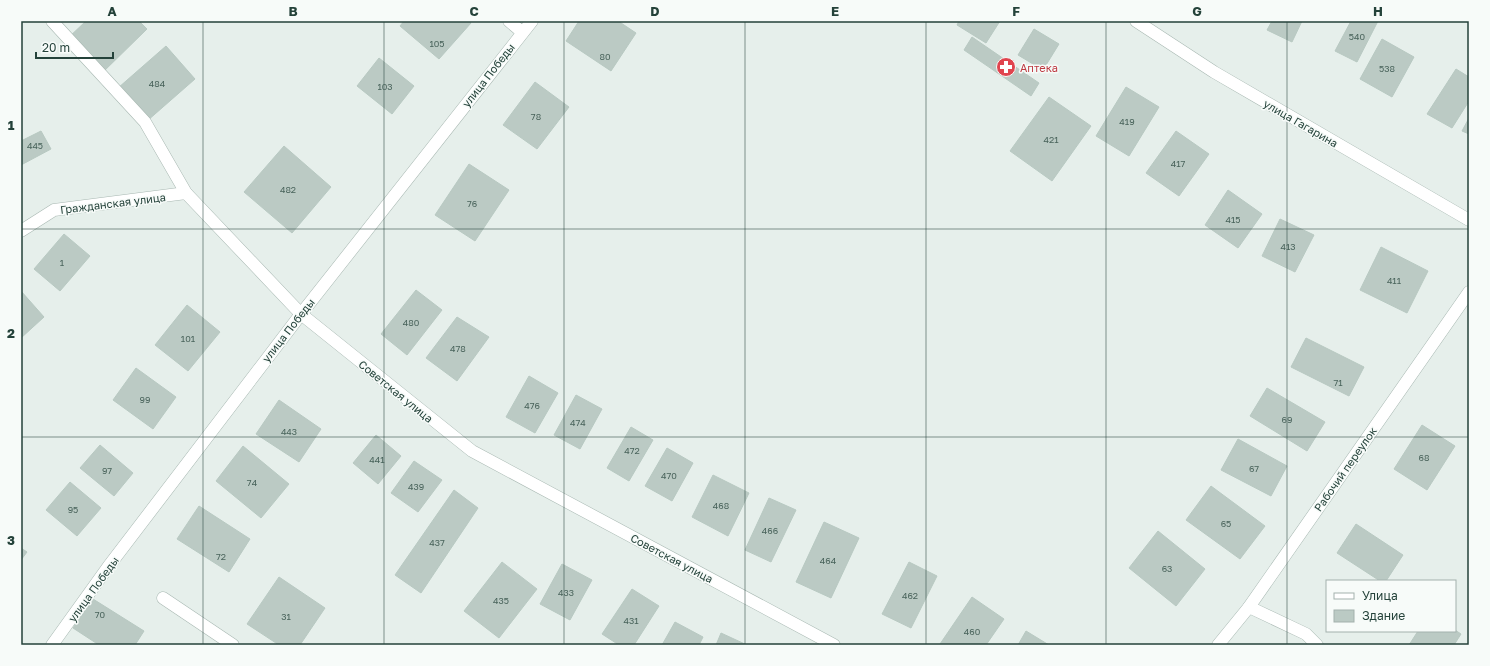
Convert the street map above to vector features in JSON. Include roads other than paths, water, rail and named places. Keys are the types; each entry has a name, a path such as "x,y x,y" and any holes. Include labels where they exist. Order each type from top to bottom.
{"street":[{"name":"Советская улица","path":"52,21 145,122 186,193 301,314 472,451 834,645"},
{"path":"509,21 522,32"},
{"name":"улица Победы","path":"52,645 108,567 301,314 532,21"},
{"name":"улица Гагарина","path":"1136,21 1214,72 1469,220"},
{"name":"Гражданская улица","path":"21,231 54,210 186,193"},
{"name":"Рабочий переулок","path":"1218,645 1249,606 1469,292"},
{"path":"163,598 233,645"},
{"path":"1249,606 1306,634 1317,645"}],"place":[{"name":"Аптека","path":"1006,67"}]}
